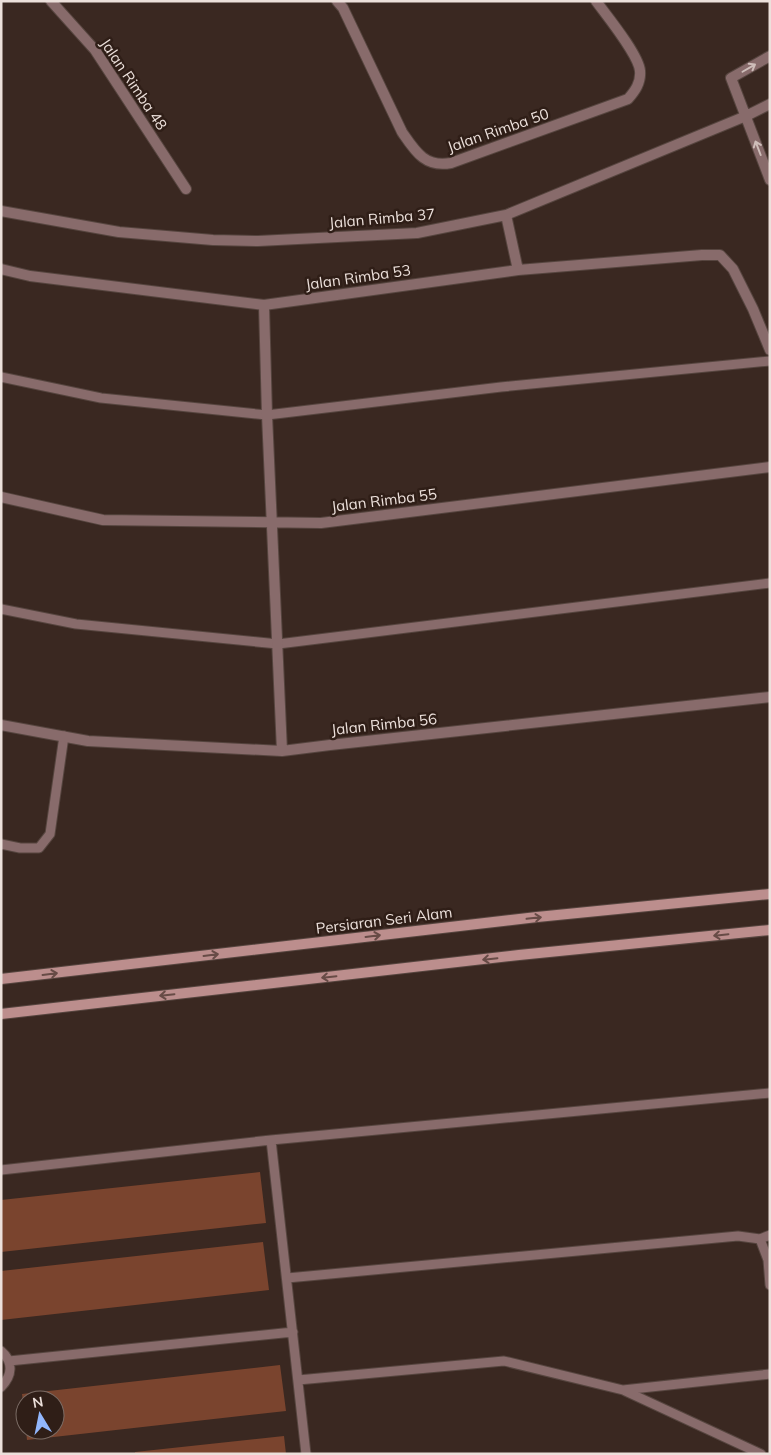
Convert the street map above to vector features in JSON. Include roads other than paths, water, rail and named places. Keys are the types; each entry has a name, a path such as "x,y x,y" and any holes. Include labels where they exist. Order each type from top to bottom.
{"street":[{"name":"Jalan Rimba 48","path":"51,1 95,50 186,189"},
{"name":"Jalan Rimba 50","path":"336,1 343,8 402,132 419,155 430,162 442,165 628,99 636,90 639,82 640,71 637,58 596,1"},
{"path":"769,60 731,78 770,180"},
{"name":"Jalan Rimba 37","path":"1,211 119,232 214,240 249,241 417,233 506,215 746,116 770,104"},
{"path":"506,215 518,270"},
{"name":"Jalan Rimba 53","path":"1,269 30,276 264,305 518,270 702,254 720,255 733,270 753,309 770,350"},
{"path":"264,305 282,751"},
{"name":"Jalan Rimba 55","path":"1,497 103,520 321,523 770,467"},
{"name":"Jalan Rimba 56","path":"1,725 88,741 282,751 770,697"},
{"name":"Persiaran Seri Alam","path":"1,979 537,917 770,894"},
{"path":"1,1014 519,955 770,930"}],"lane":[{"path":"1,376 101,398 267,415 501,387 770,362"},
{"path":"1,609 76,624 278,644 770,583"},
{"path":"1,844 20,848 39,848 50,834 64,736"},
{"path":"1,1170 271,1140 770,1094"},
{"path":"271,1140 306,1454"},
{"path":"287,1278 738,1236 760,1239 770,1235"},
{"path":"760,1239 768,1260 770,1285"},
{"path":"9,1361 293,1332"},
{"path":"1,1351 9,1361 10,1368 10,1375 1,1387"},
{"path":"298,1380 504,1361 623,1390 761,1454"},
{"path":"623,1390 770,1374"}]}
